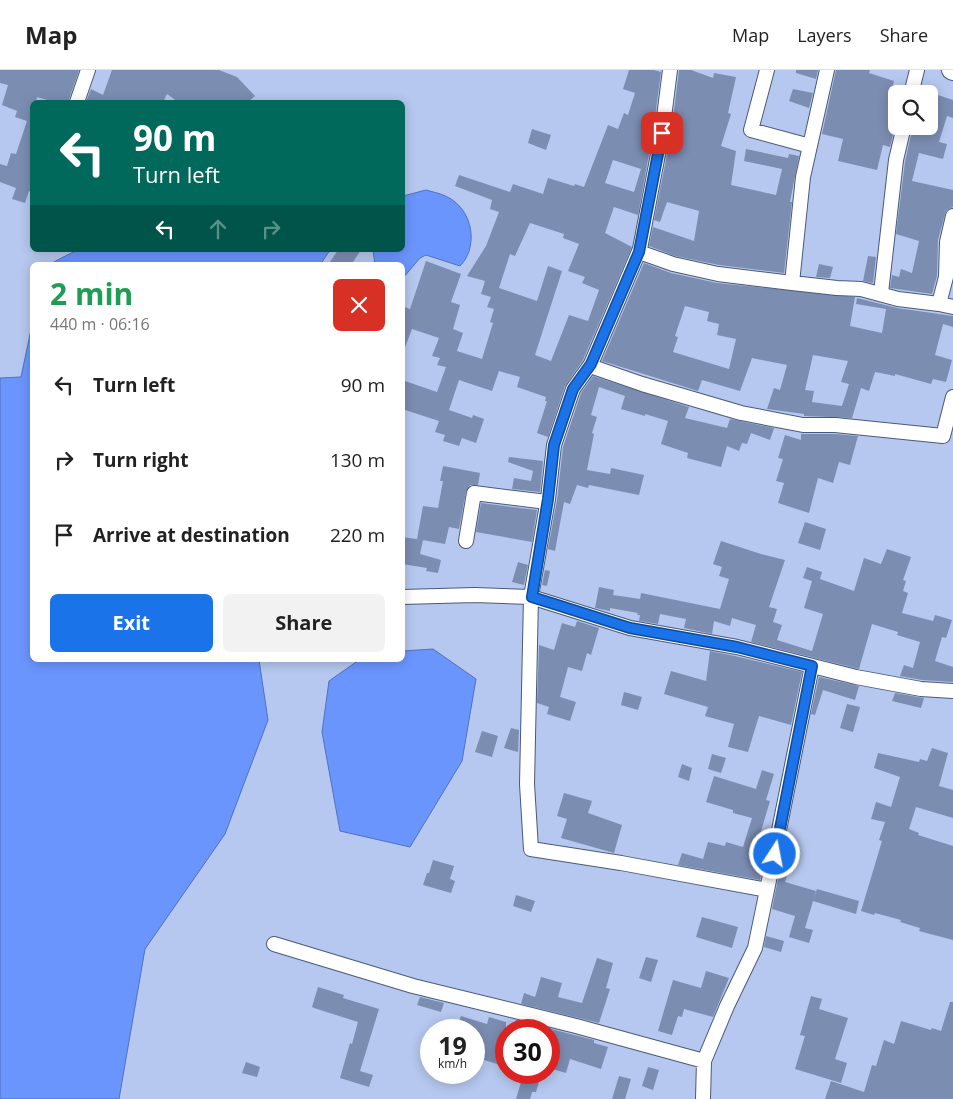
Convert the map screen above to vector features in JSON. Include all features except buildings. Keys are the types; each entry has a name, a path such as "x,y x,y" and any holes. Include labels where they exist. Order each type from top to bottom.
{"street":[{"path":"78,100 88,70"},
{"path":"670,70 662,133 639,252 590,366 573,389 554,445 532,597 527,784 531,849 621,863 768,890"},
{"path":"767,70 750,130 810,146"},
{"path":"792,283 803,177 827,70"},
{"path":"914,85 917,70"},
{"path":"881,294 896,160 902,135"},
{"path":"639,252 673,264 718,274 837,288 861,289 898,299 946,305 947,242 953,216"},
{"path":"590,366 642,384 741,413 803,425 835,425 943,436 953,397"},
{"path":"466,541 474,493 547,502"},
{"path":"405,597 475,595 532,597 630,628 737,647 856,677 921,689 953,691"},
{"path":"703,1099 704,1061 727,1006 755,948 812,666"},
{"path":"274,944 413,986 576,1026 704,1061"}],"water":[{"path":"426,190 449,198 461,208 469,224 471,242 469,251 460,266 426,255 420,258 405,276 405,262 375,262 373,252 405,252 405,195"},
{"path":"73,252 329,252 322,262 54,262"},
{"path":"30,334 30,662 259,662 268,720 225,834 145,949 119,1099 0,1099 0,378 21,377"},
{"path":"433,649 476,679 462,761 410,847 340,831 322,732 329,681 356,662 405,662 405,651"}],"route":[{"path":"662,133 639,252 591,364 573,389 554,445 548,499 532,597 630,628 737,647 812,666 775,854"}]}
